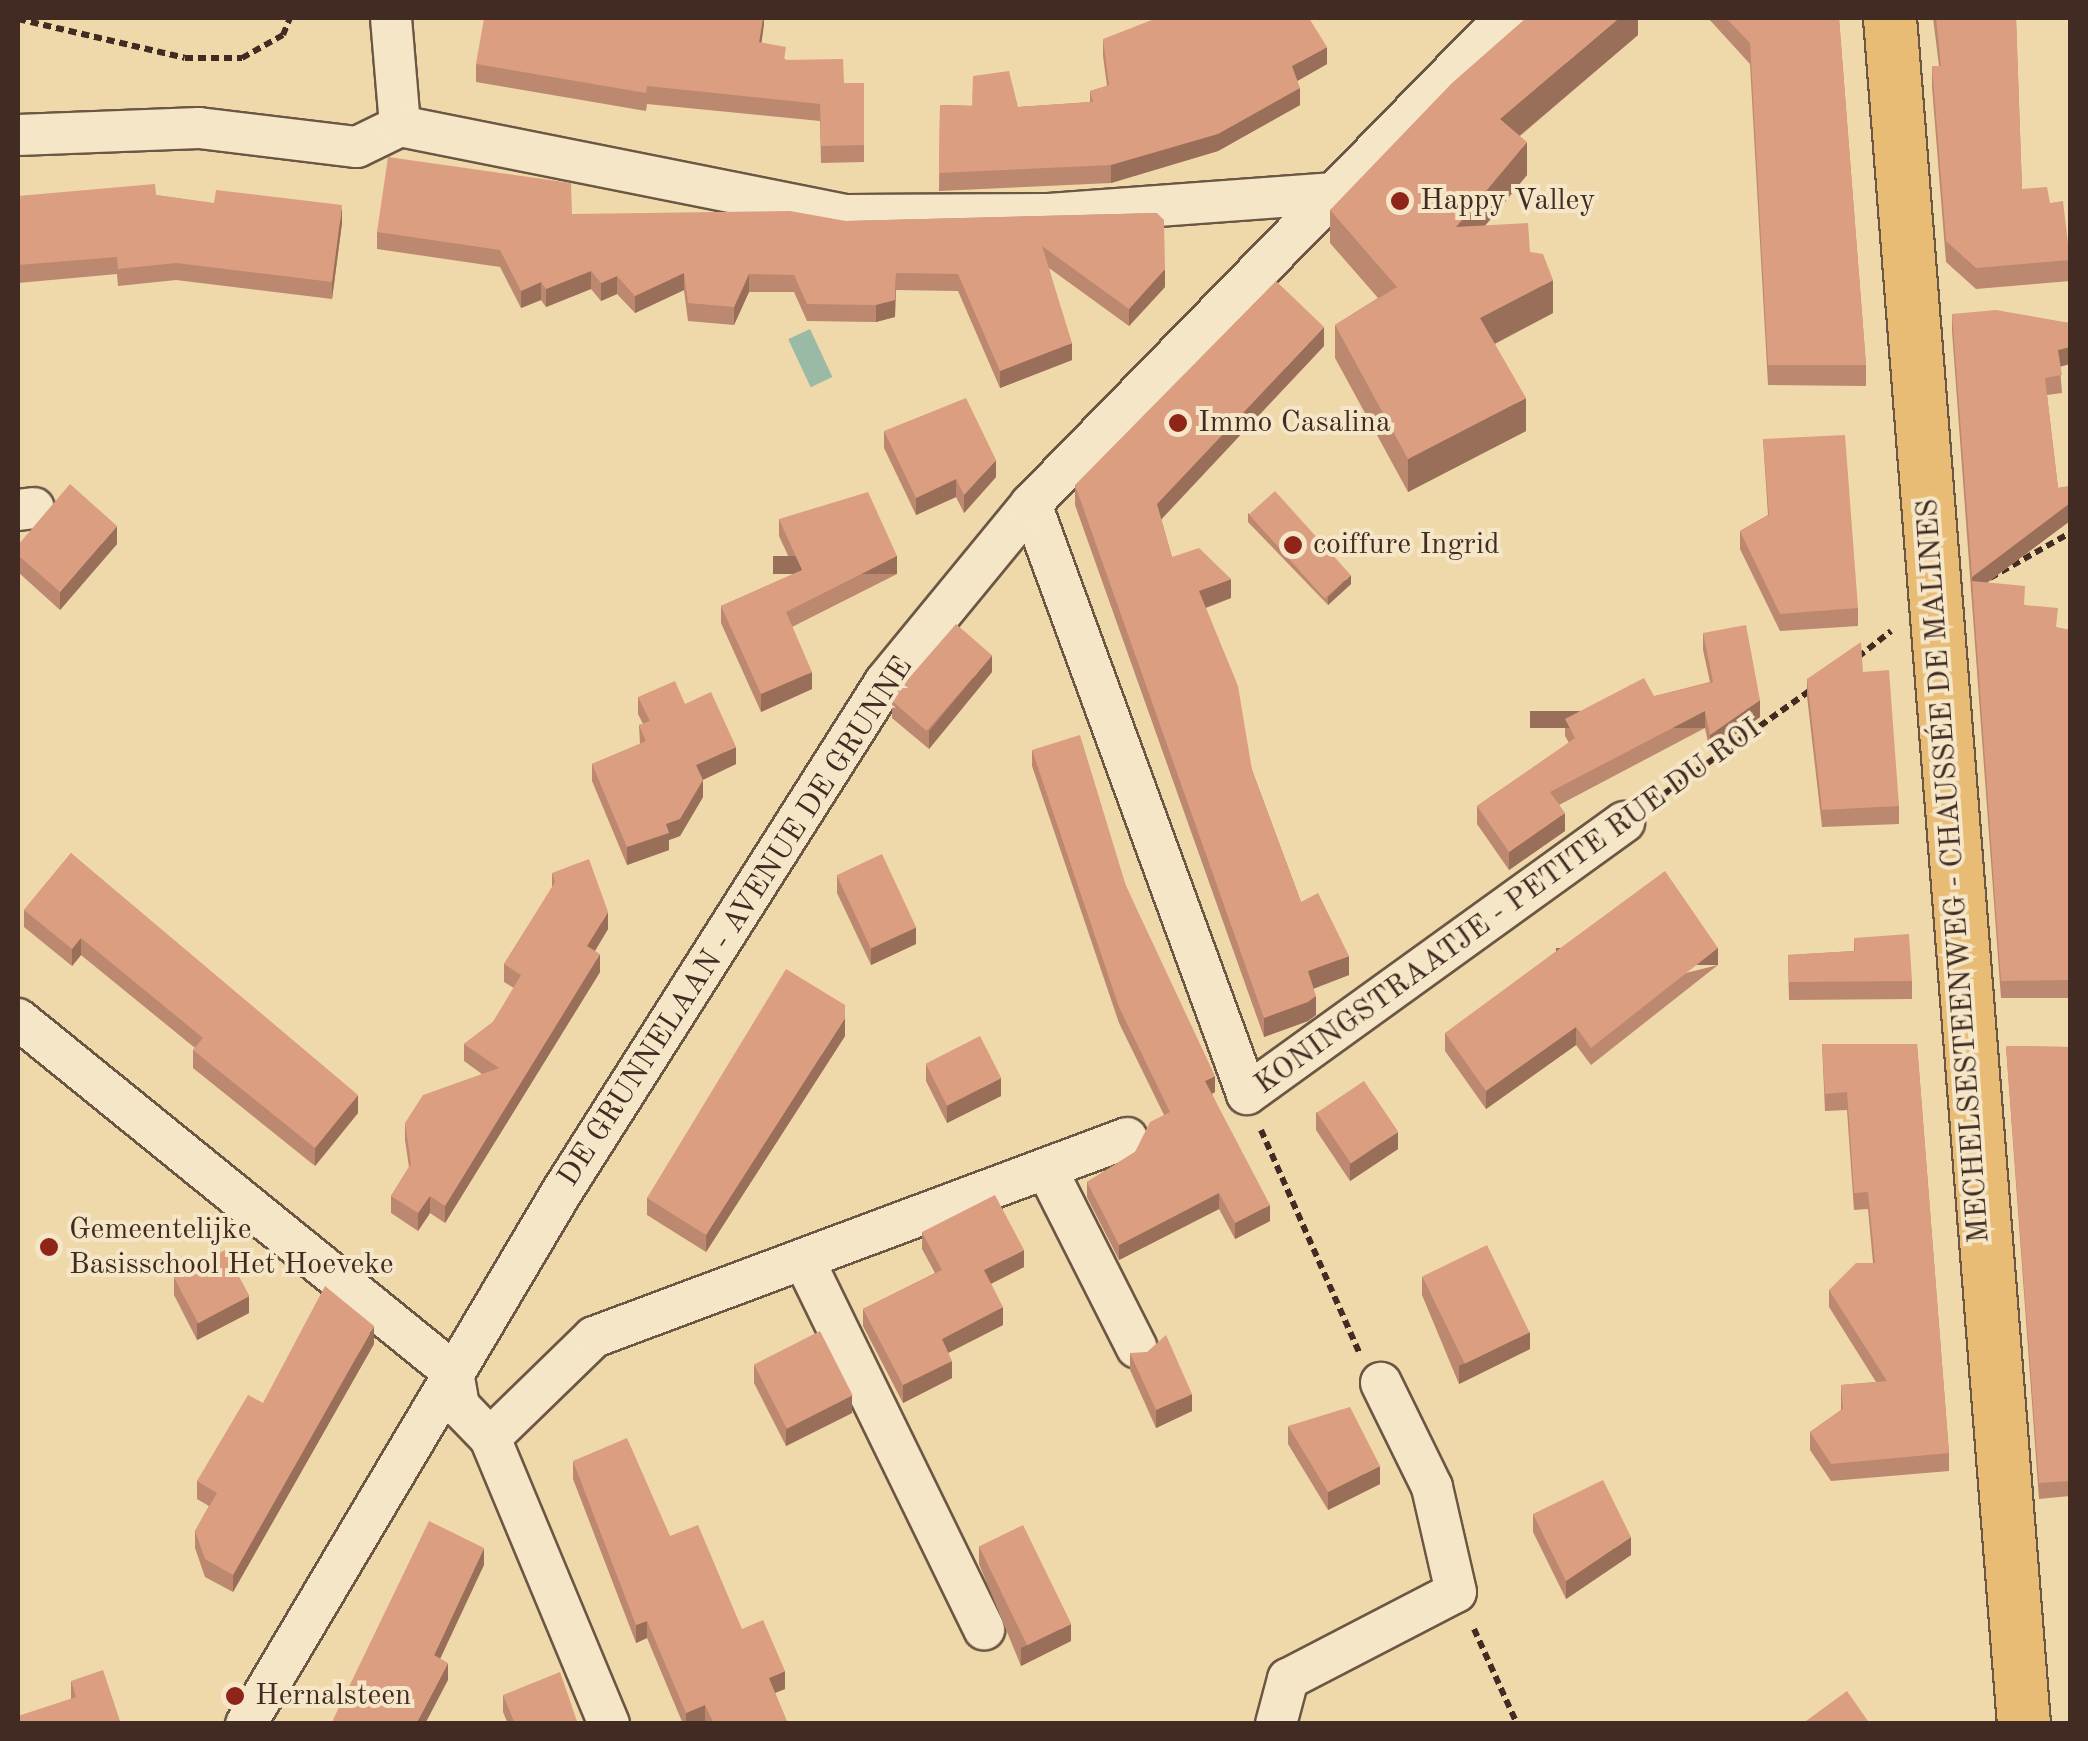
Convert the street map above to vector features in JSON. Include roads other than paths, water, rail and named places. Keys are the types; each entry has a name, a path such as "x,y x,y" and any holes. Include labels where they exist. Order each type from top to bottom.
{"main road":[{"name":"MECHELSESTEENWEG - CHAUSSÉE DE MALINES","path":"1890,18 1932,589 1993,1144 2024,1724"}],"street":[{"path":"391,18 400,126"},
{"name":"DE GRUNNELAAN - AVENUE DE GRUNNE","path":"246,1724 452,1372 884,682 1030,504 1324,194 1505,18"},
{"path":"18,134 199,128 357,147 400,126 846,215 1049,214 1324,194"},
{"name":"KONINGSTRAATJE - PETITE RUE DU ROI","path":"1030,504 1246,1094 1624,822"},
{"path":"18,1020 452,1372 459,1406 490,1438 609,1724"},
{"path":"490,1438 594,1337 1127,1138"},
{"path":"1047,1170 1137,1348"},
{"path":"804,1260 984,1629"},
{"path":"1276,1724 1288,1678 1456,1592 1432,1488 1381,1382"}],"place":[{"name":"Happy Valley","path":"1400,201"},
{"name":"Immo Casalina","path":"1178,423"},
{"name":"coiffure Ingrid","path":"1293,545"},
{"name":"Gemeentelijke Basisschool Het Hoeveke","path":"49,1247"},
{"name":"Hernalsteen","path":"235,1696"}]}
